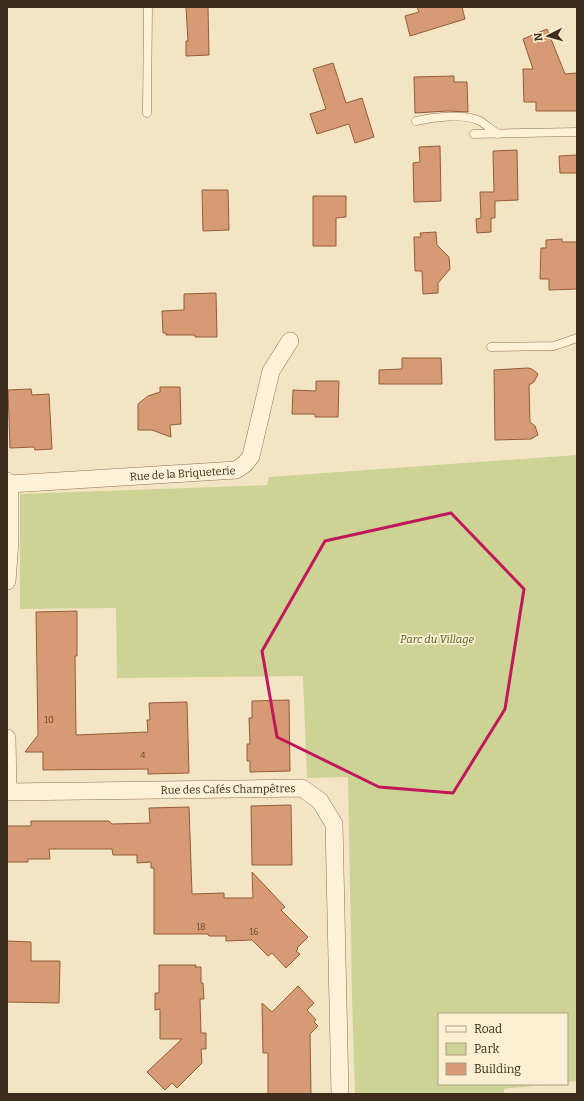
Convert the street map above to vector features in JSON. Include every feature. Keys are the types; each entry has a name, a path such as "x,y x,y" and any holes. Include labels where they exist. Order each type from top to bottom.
{"street":[{"name":"Rue de la Briqueterie","path":"9,482 236,470 245,464 251,456 271,371 290,340"},
{"path":"7,581 10,541 9,482"},
{"name":"Rue des Cafés Champêtres","path":"7,738 8,792 302,788 320,801 334,824 340,1094"}],"lane":[{"path":"147,113 148,7"},
{"path":"416,122 432,117 468,117 480,121 498,134"},
{"path":"474,134 577,132"},
{"path":"491,347 554,346 577,338"}],"highlighted area":[{"path":"451,513 524,589 505,709 453,793 379,787 277,737 262,651 325,541"}],"green space":[{"name":"Parc du Village","path":"577,455 577,1081 568,1082 568,1013 438,1013 438,1085 542,1085 504,1089 504,1094 355,1094 348,777 307,778 303,676 117,678 116,608 20,609 20,494 267,485 269,477"}],"building":[{"path":"186,7 208,7 209,55 186,56 186,41 188,41"},
{"path":"417,7 462,7 465,19 410,36 405,16 419,12"},
{"path":"547,29 565,74 577,73 577,111 536,111 536,102 524,102 523,69 533,69 523,39"},
{"path":"333,63 346,103 362,98 374,137 355,143 349,124 317,134 310,114 326,109 313,69"},
{"path":"454,76 454,82 467,82 468,112 448,111 415,113 414,77"},
{"path":"440,146 441,201 414,202 413,163 420,162 419,147"},
{"path":"517,150 518,200 495,201 495,218 491,218 491,232 477,233 476,219 481,218 480,192 494,192 493,151"},
{"path":"577,155 577,173 560,173 559,156"},
{"path":"202,190 228,190 229,230 203,231"},
{"path":"313,196 346,196 346,217 336,218 336,246 313,246"},
{"path":"436,232 437,245 449,257 450,269 438,283 438,293 423,294 422,271 415,271 414,237 421,237 420,233"},
{"path":"562,239 562,242 577,242 577,289 549,290 549,279 540,279 541,248 546,248 546,240"},
{"path":"216,293 217,337 166,335 166,333 163,333 162,311 184,310 184,294"},
{"path":"402,358 441,358 442,384 379,384 379,370 402,369"},
{"path":"532,369 538,374 534,382 529,385 530,422 535,426 538,435 531,439 495,440 494,370"},
{"path":"316,381 339,381 338,417 315,417 315,414 292,414 293,390 316,391"},
{"path":"160,387 180,387 181,424 170,425 171,437 152,430 138,430 138,404 148,396 160,392"},
{"path":"31,389 32,395 49,394 52,449 35,450 34,447 10,448 8,390"},
{"path":"77,611 77,656 75,656 76,735 148,732 147,720 150,720 149,703 187,702 189,773 148,774 148,769 43,770 43,752 25,752 38,735 36,612"},
{"path":"289,700 290,771 250,772 250,761 247,761 247,744 250,744 249,718 252,718 252,701"},
{"path":"291,805 292,865 252,865 251,806"},
{"path":"189,807 192,894 224,893 224,898 253,898 252,872 285,907 281,910 308,937 297,948 298,949 296,951 300,954 286,968 272,953 268,956 252,940 226,941 226,936 209,936 208,934 154,934 154,868 151,868 151,862 137,863 137,855 113,855 112,849 49,849 50,859 28,859 28,862 7,862 7,826 31,826 31,821 109,821 112,824 150,823 149,808"},
{"path":"7,941 31,942 31,961 60,961 59,1003 7,1002"},
{"path":"159,965 196,965 195,967 201,967 201,983 203,983 204,999 200,999 201,1033 206,1033 206,1049 201,1049 202,1063 177,1088 172,1083 165,1090 147,1072 182,1039 160,1039 160,1009 155,1010 155,993 159,993"},
{"path":"298,986 314,1003 307,1010 316,1020 314,1022 318,1026 310,1034 311,1094 268,1094 268,1053 263,1053 262,1003 272,1012"}]}
